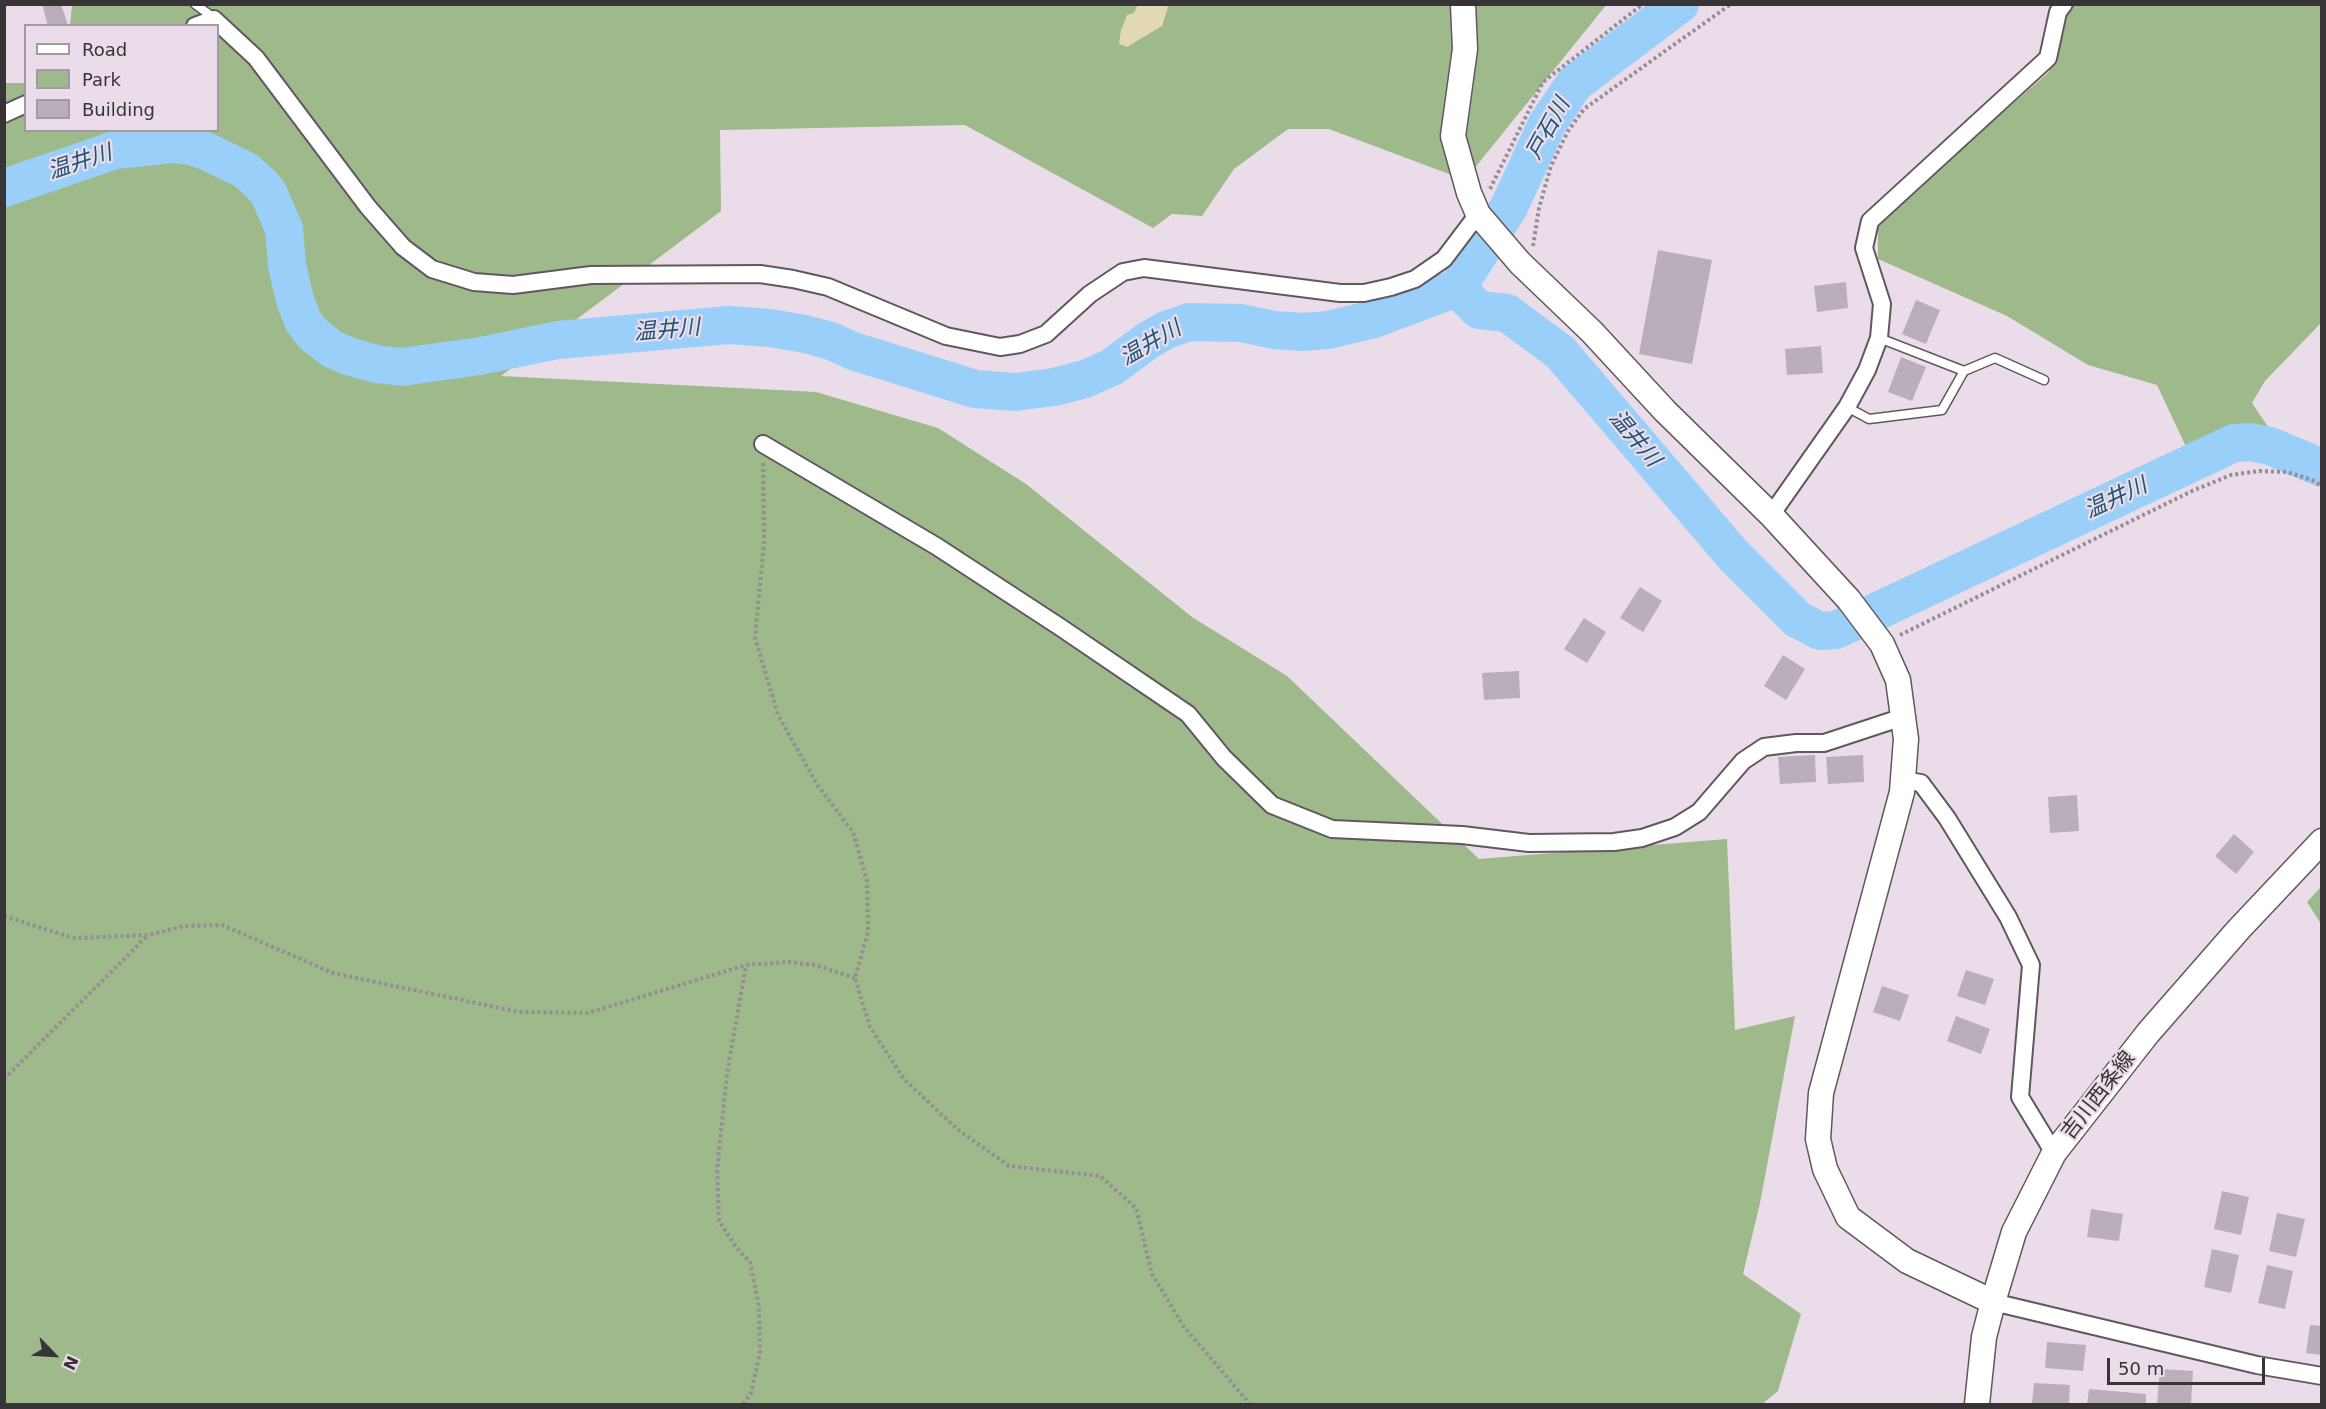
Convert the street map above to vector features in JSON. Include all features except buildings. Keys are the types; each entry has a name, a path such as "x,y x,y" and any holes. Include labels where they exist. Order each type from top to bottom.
{"street":[{"path":"1463,4 1465,49 1453,136 1469,193 1478,214 1517,259 1592,332 1665,411 1771,515 1849,600 1880,641 1898,680 1906,739 1904,780 1821,1093 1818,1139 1825,1169 1848,1217 1907,1261 1993,1302 2257,1365 2322,1376"},
{"path":"1771,515 1847,406 1866,370 1879,338 1881,304 1864,248 1870,221 2048,58 2058,12 2064,4"},
{"path":"200,24 214,19 256,58 368,207 403,247 432,269 474,282 513,285 591,274 760,274 828,287 946,336 1000,347 1020,344 1046,334 1098,288 1123,272 1144,268 1340,293 1364,293 1391,287 1415,279 1444,259 1478,214"},
{"path":"4,114 24,105"},
{"path":"763,444 936,546 1060,627 1188,714 1224,758 1272,805 1332,829 1461,835 1529,843 1614,842 1642,838 1675,827 1699,812 1743,761 1764,747 1796,743 1824,743 1903,717"},
{"path":"1904,780 1921,783 1947,818 2008,917 2031,965 2020,1097 2054,1153"},
{"name":"吉川西条線","path":"1977,1404 1984,1337 2014,1232 2054,1153 2148,1033 2239,929 2322,841"}],"lane":[{"path":"195,4 214,19"},
{"path":"1879,338 1964,371"},
{"path":"1847,406 1869,419 1942,410 1964,371 1995,358 2044,380"}],"path":[{"path":"1478,214 1543,82 1643,4"},
{"path":"1517,259 1532,248 1539,208 1551,166 1568,131 1584,109 1731,4"},
{"path":"763,444 764,543 755,638 778,716 818,786 853,832 867,881 868,932 855,978 870,1027 904,1079 957,1129 1009,1166 1100,1176 1136,1208 1152,1274 1184,1327 1250,1404"},
{"path":"1880,641 2192,491 2231,475 2259,471 2287,472 2312,480 2322,486"},
{"path":"4,916 73,938 148,935 184,926 222,925 333,973 519,1012 588,1013 746,965 788,962 815,965 855,978"},
{"path":"4,1079 148,935"},
{"path":"743,1404 752,1393 760,1352 759,1306 750,1262 736,1247 719,1221 717,1170 727,1074 746,965"}],"green space":[{"path":"1607,4 1465,180 1329,129 1288,129 1234,169 1202,216 1172,214 1153,228 965,125 720,130 721,211 501,376 816,392 938,428 1026,484 1192,617 1287,676 1479,859 1727,839 1735,1030 1795,1016 1760,1203 1743,1274 1801,1314 1778,1391 1762,1404 5,1404 5,83 24,83 24,132 219,132 219,24 70,24 72,5"},
{"path":"2069,5 2321,5 2321,323 2265,381 2252,403 2275,437 2240,437 2189,453 2157,385 2088,365 2007,316 1878,259 1878,222 2049,72 2057,29"},
{"path":"2321,887 2321,924 2307,902"}],"sand":[{"path":"1138,4 1168,7 1162,26 1127,47 1119,44 1121,30 1127,15 1134,13"}],"waterway":[{"name":"戸石川","path":"1457,288 1509,207 1547,124 1575,83 1680,4"},
{"name":"温井川","path":"4,188 115,150 173,144 192,146 208,152 245,170 269,194 284,229 287,265 295,300 303,321 313,334 332,349 348,356 376,364 402,367 480,356 558,340 729,325 770,328 805,334 975,389 1015,392 1054,387 1085,379 1112,367 1166,330 1189,322 1241,323 1274,330 1302,332 1328,330 1374,319 1457,288"},
{"name":"温井川","path":"1457,288 1479,310 1507,313 1560,352 1734,556 1797,619 1820,631 1836,630 1867,616 2234,443 2251,442 2270,446 2322,468"}]}
